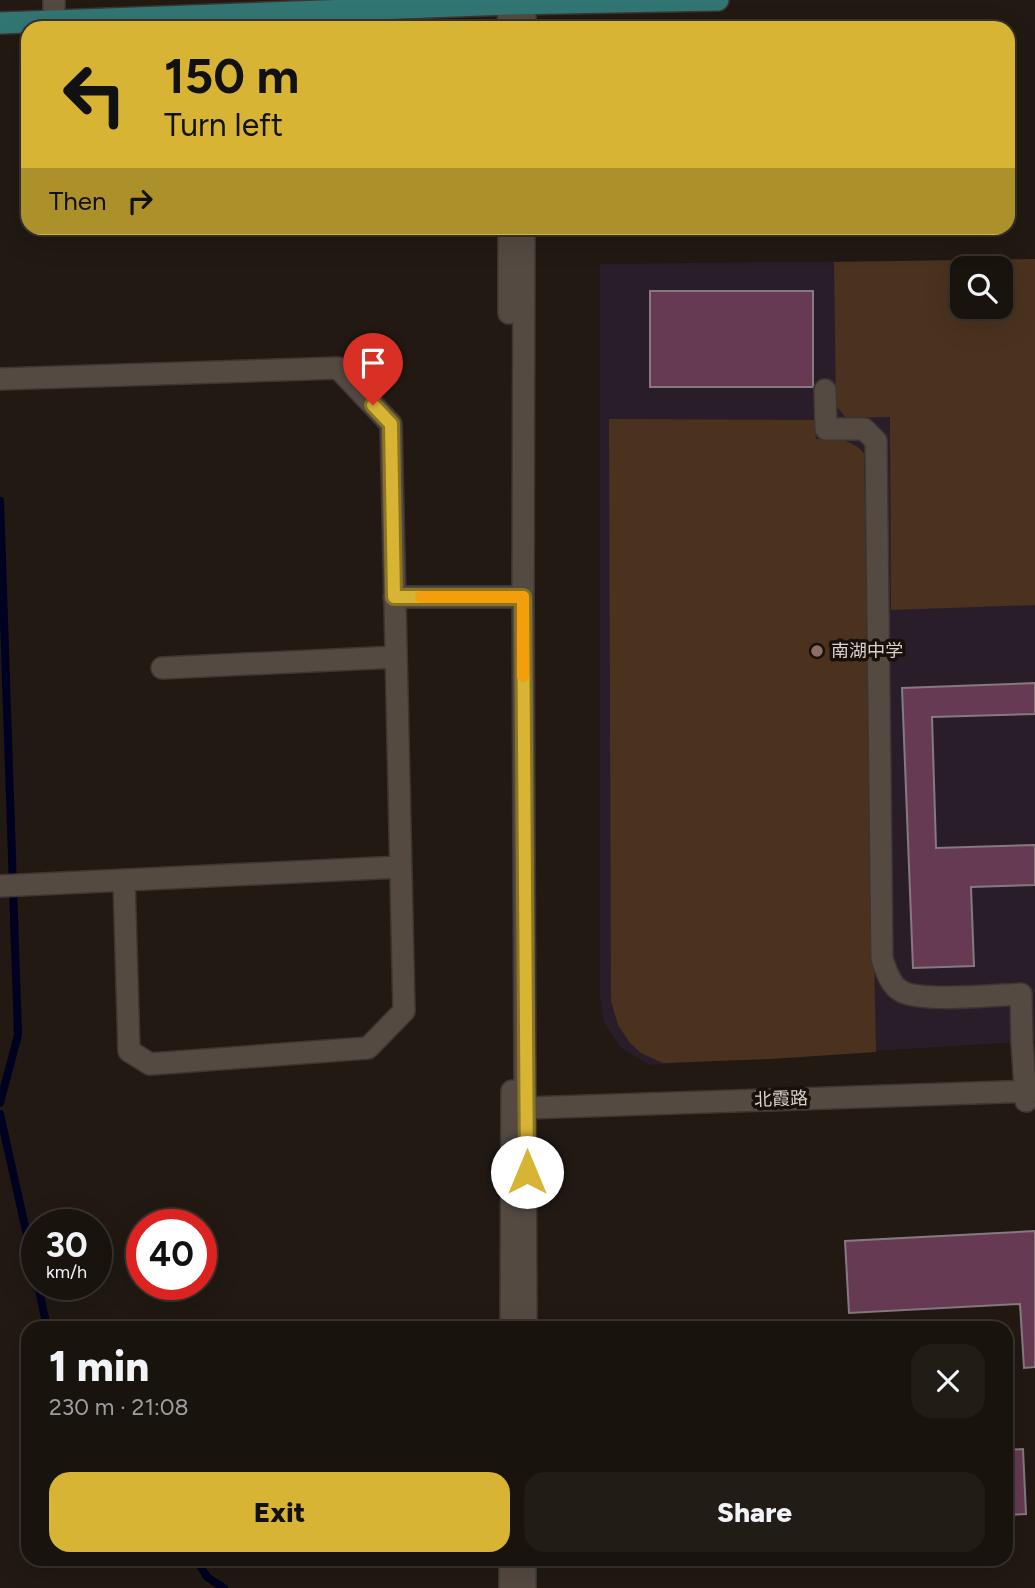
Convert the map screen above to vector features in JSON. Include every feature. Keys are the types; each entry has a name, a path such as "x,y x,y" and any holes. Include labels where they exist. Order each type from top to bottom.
{"main road":[{"path":"0,15 54,6 313,0"},
{"path":"49,21 517,2 718,0"},
{"path":"0,23 21,22"}],"street":[{"path":"511,21 517,2"},
{"path":"517,2 523,21"},
{"path":"509,235 527,1114 526,1321"},
{"path":"511,1321 516,597 524,235"},
{"path":"0,379 338,368 391,424 404,1011 368,1048 150,1063 129,1051 124,880"},
{"path":"825,390 825,429 864,429 876,441 882,959 889,977 901,991 922,997 1021,994 1022,1042 1030,1096"},
{"path":"394,597 516,597"},
{"path":"162,668 396,657"},
{"path":"0,886 400,867"},
{"name":"北霞路","path":"527,1114 1030,1096"},
{"path":"510,1566 510,1588"},
{"path":"525,1566 525,1588"}],"shaded area":[{"name":"南湖中学","path":"1013,259 1035,259 1035,1041 650,1065 621,1048 604,1023 600,996 600,264 950,260 950,319 1013,319"},
{"path":"1013,259 1035,259 1035,605 891,610 890,417 846,418 836,406 834,262 950,260 950,319 1013,319"},
{"path":"609,419 814,420 816,439 848,442 864,453 876,1052 663,1063 641,1053 630,1043 618,1025 611,1001"}],"building":[{"path":"650,291 813,291 813,387 650,387"},
{"path":"1035,683 1035,714 932,717 936,848 1035,845 1035,885 971,887 974,966 913,968 902,688"},
{"path":"1035,1231 1035,1367 1024,1368 1020,1304 849,1313 845,1241"},
{"path":"1023,1449 1026,1514 1013,1515 1013,1450"}],"waterway":[{"path":"0,501 18,1035 0,1103"},
{"path":"0,1114 21,1209"},
{"path":"41,1300 46,1321"},
{"path":"200,1566 207,1577 224,1588"}],"slow traffic":[{"path":"421,597 523,597 523,676"}],"place":[{"name":"南湖中学","path":"817,651"}],"route":[{"path":"373,405 391,424 394,597 523,597 527,1172"}]}
